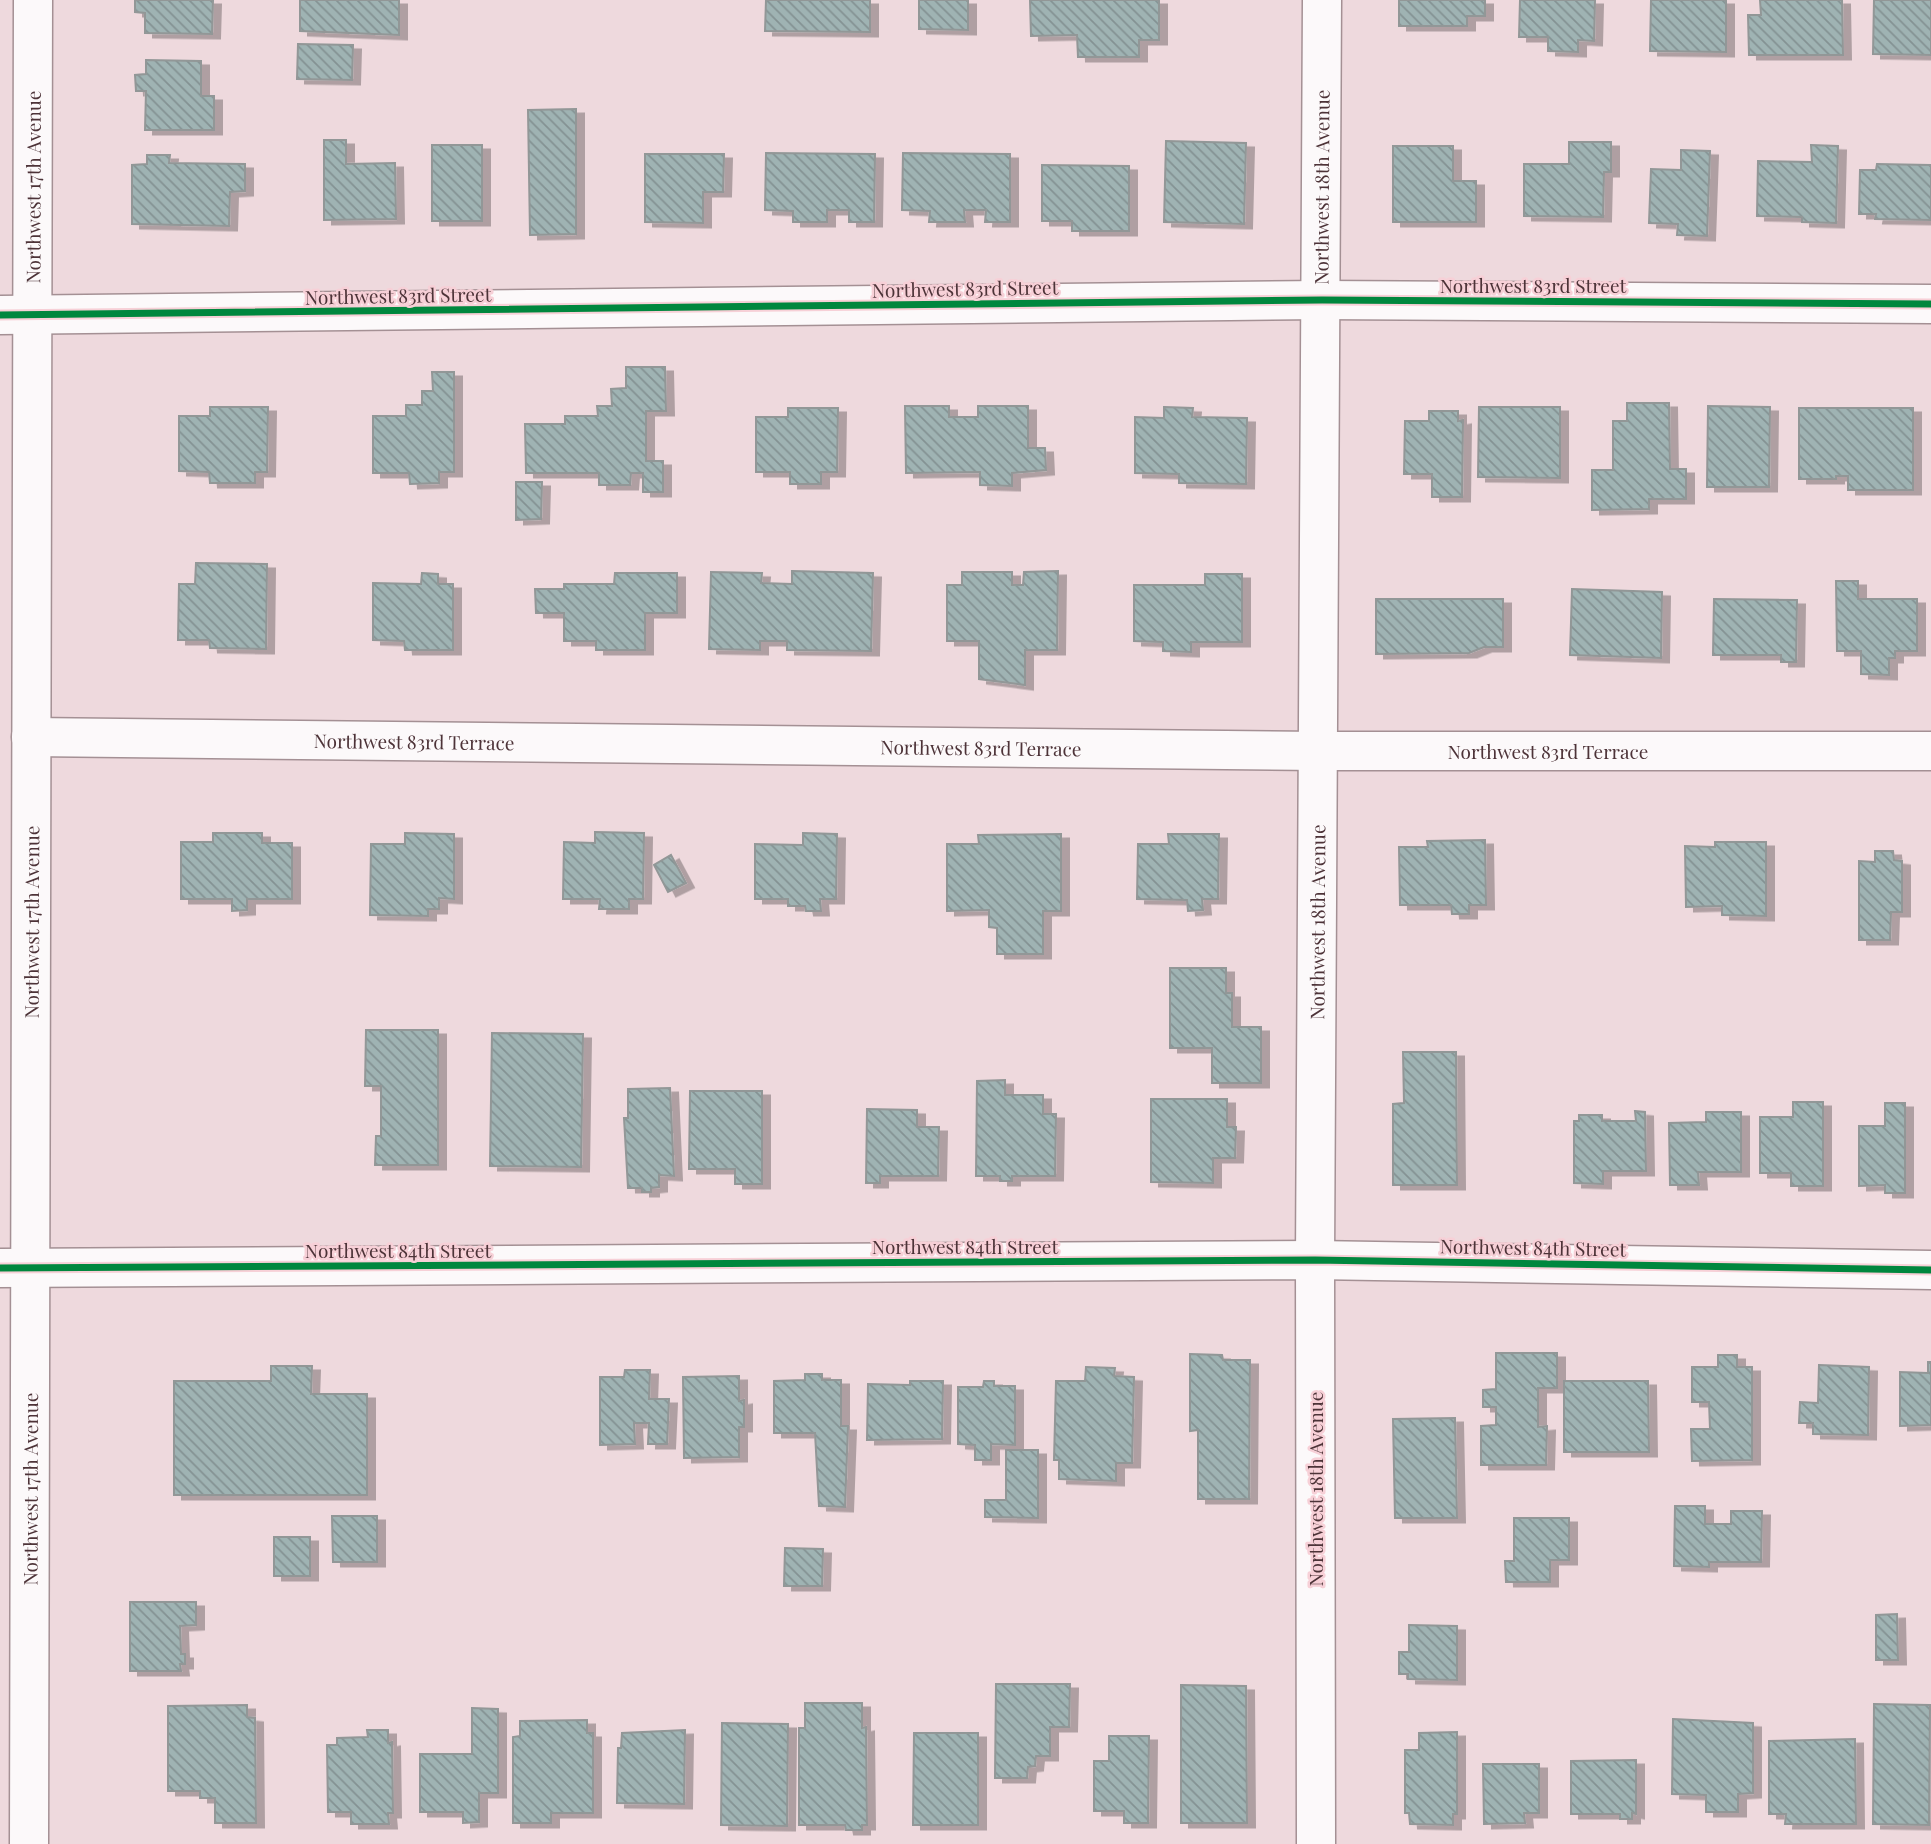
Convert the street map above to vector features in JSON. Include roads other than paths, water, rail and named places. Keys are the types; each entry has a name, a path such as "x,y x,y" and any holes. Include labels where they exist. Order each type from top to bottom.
{"street":[{"name":"Northwest 17th Avenue","path":"29,1844 14,1268 32,737 16,314 33,0"},
{"name":"Northwest 18th Avenue","path":"1316,1844 1315,1260 1322,0"},
{"name":"Northwest 83rd Street","path":"16,314 1322,300 1931,304"},
{"name":"Northwest 83rd Terrace","path":"32,737 1319,751 1931,751"},
{"name":"Northwest 84th Street","path":"14,1268 1315,1260 1931,1269"}]}
